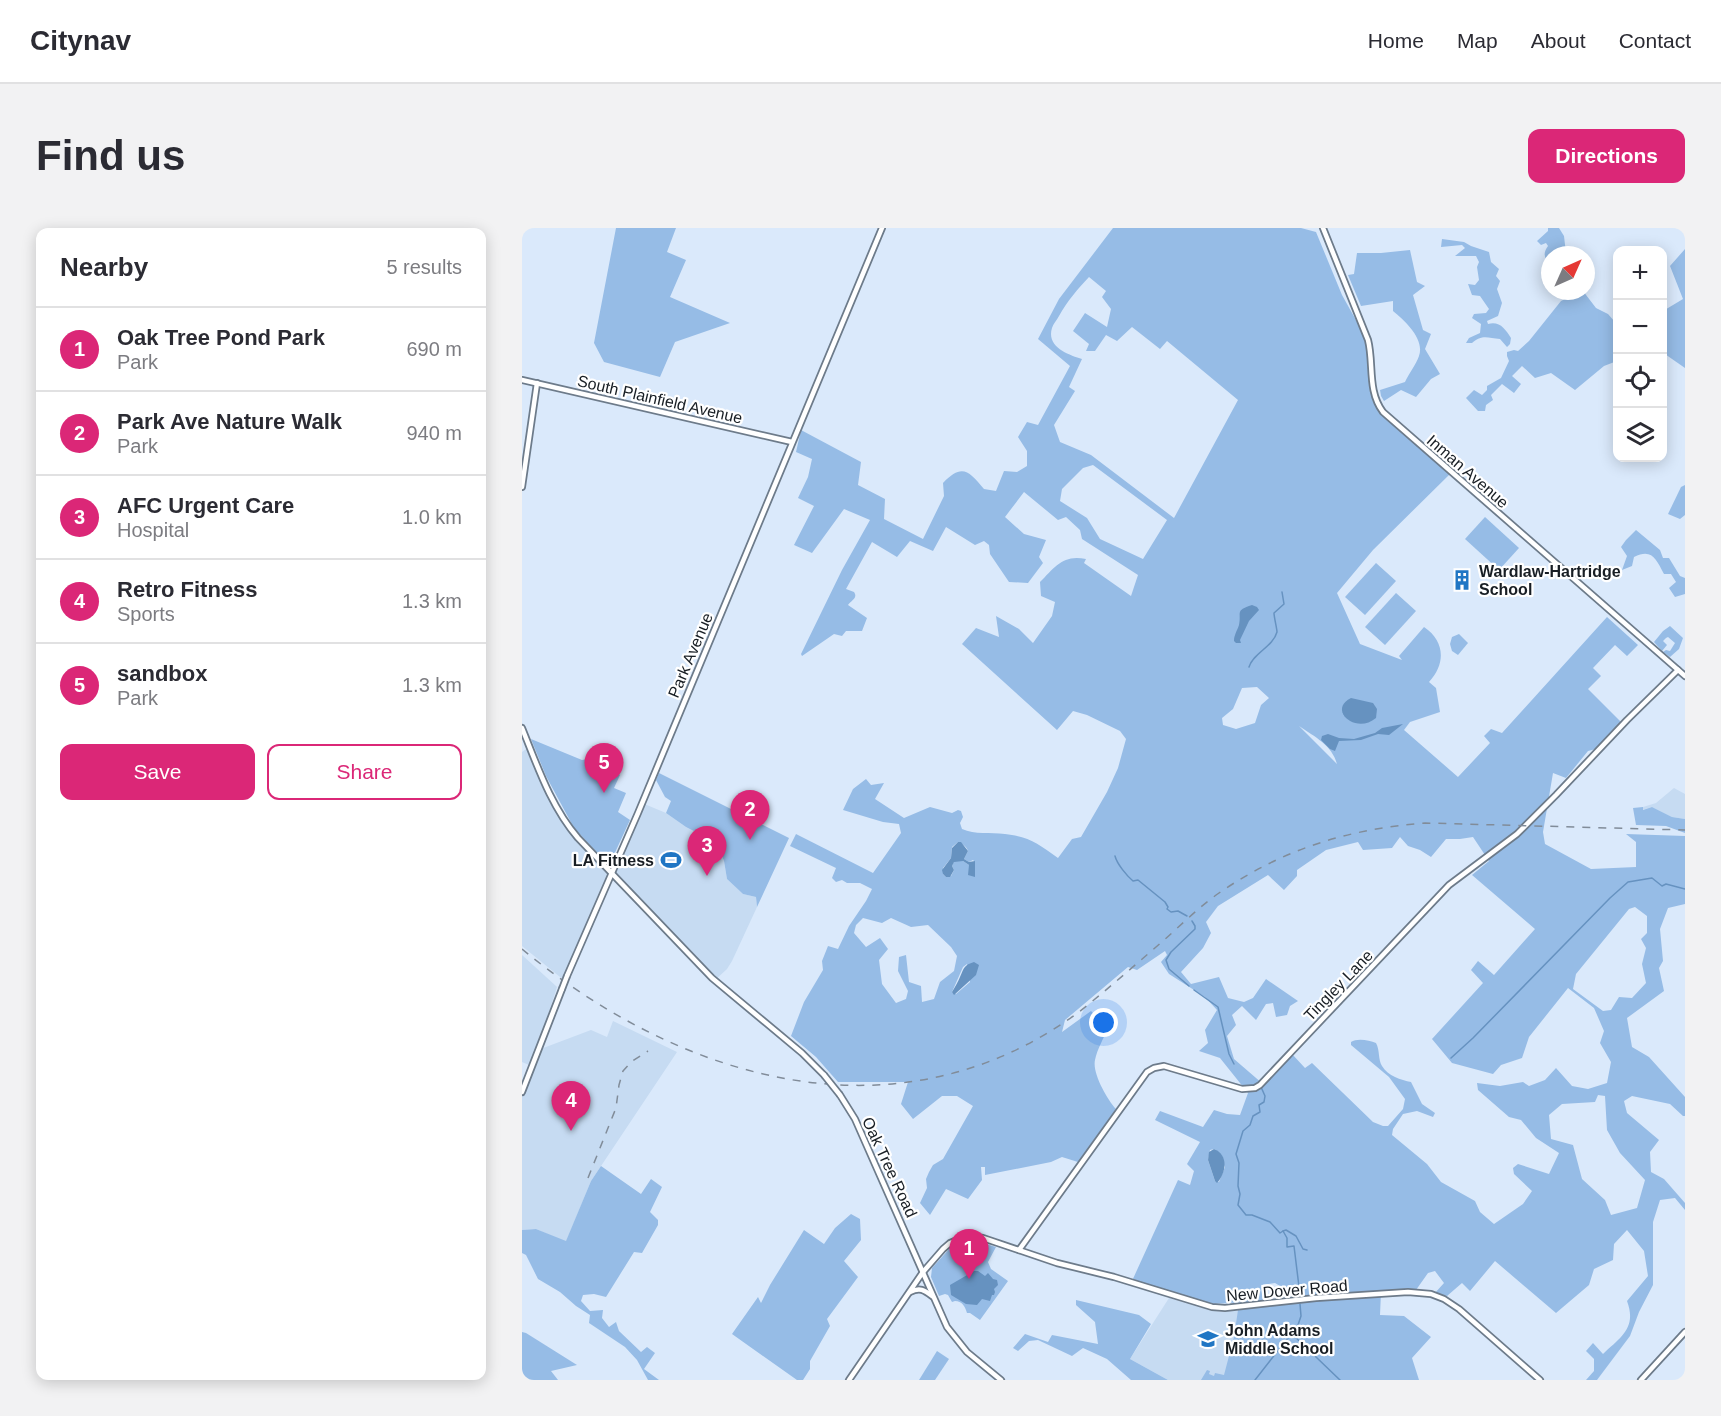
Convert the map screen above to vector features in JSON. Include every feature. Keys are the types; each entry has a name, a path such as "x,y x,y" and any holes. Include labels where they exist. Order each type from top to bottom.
{"street":[{"name":"Park Avenue","path":"522,1092 567,976 882,228"},
{"name":"Inman Avenue","path":"1323,228 1368,340 1371,351 1373,392 1383,412 1685,676"},
{"name":"South Plainfield Avenue","path":"522,380 792,442"},
{"path":"522,487 537,383"},
{"name":"Tingley Lane","path":"1019,1250 1148,1072 1164,1066 1242,1089 1255,1088 1260,1085 1449,885 1517,834 1678,670"},
{"name":"Oak Tree Road","path":"522,728 540,774 568,825 611,874 724,988 795,1046 840,1095 855,1119 942,1318 955,1339 967,1352 1001,1380"},
{"name":"New Dover Road","path":"923,1272 945,1247 971,1236 1212,1307 1225,1308 1302,1299 1399,1293 1431,1294 1456,1306 1540,1380"},
{"path":"849,1380 923,1272"},
{"path":"908,1294 918,1289 933,1298"},
{"path":"1641,1380 1685,1332"}],"shaded area":[{"path":"616,228 676,228 667,252 686,260 670,297 730,323 675,342 660,377 604,362 594,343"},
{"path":"1113,228 1301,228 1316,232 1342,295 1366,338 1373,402 1385,418 1450,474 1373,550 1337,593 1360,644 1402,660 1399,656 1424,627 1436,639 1441,653 1440,660 1435,675 1429,682 1436,688 1440,712 1410,722 1404,730 1458,777 1490,743 1484,736 1491,729 1502,733 1607,617 1638,645 1627,656 1615,645 1593,668 1601,676 1588,689 1623,724 1596,749 1588,751 1566,778 1553,773 1543,832 1545,844 1591,869 1636,867 1636,842 1626,834 1685,836 1685,904 1668,908 1660,929 1663,961 1659,968 1664,991 1627,1018 1632,1047 1649,1057 1685,1097 1685,1116 1670,1104 1632,1096 1624,1101 1627,1113 1659,1140 1650,1152 1651,1172 1664,1179 1685,1203 1685,1210 1675,1198 1660,1200 1653,1222 1653,1285 1630,1336 1597,1380 1586,1380 1594,1371 1594,1359 1586,1351 1593,1343 1603,1354 1626,1331 1630,1318 1627,1301 1648,1276 1644,1251 1627,1230 1614,1244 1613,1260 1594,1269 1589,1285 1556,1313 1495,1261 1470,1291 1462,1283 1447,1296 1435,1293 1444,1283 1435,1271 1428,1273 1416,1290 1381,1292 1380,1315 1404,1316 1431,1337 1412,1358 1419,1380 1201,1380 1207,1370 1214,1376 1215,1373 1224,1375 1238,1310 1297,1303 1298,1297 1275,1283 1261,1285 1263,1301 1212,1304 1132,1281 1178,1180 1190,1185 1194,1171 1187,1164 1200,1142 1155,1120 1160,1111 1203,1127 1214,1110 1240,1115 1248,1093 1220,1058 1199,1051 1208,1043 1205,1030 1217,1010 1205,997 1169,974 1161,962 1167,955 1165,951 1137,970 1128,967 1065,1020 1062,1032 1091,1011 1108,1028 1097,1052 1095,1065 1101,1086 1116,1109 1078,1162 1062,1157 1051,1162 985,1175 985,1167 981,1167 982,1180 968,1199 946,1189 930,1215 920,1203 927,1188 926,1179 933,1165 943,1159 973,1106 957,1096 942,1096 913,1119 901,1104 908,1082 838,1082 816,1057 791,1036 804,1002 823,970 822,961 828,946 838,949 872,889 860,883 847,883 842,880 836,882 832,878 836,868 790,846 796,834 873,873 901,833 899,824 883,822 843,810 853,789 866,779 871,785 884,783 875,799 904,818 930,807 952,813 958,810 961,811 963,817 960,823 962,829 1021,837 1039,845 1058,858 1072,839 1081,837 1118,768 1126,739 1120,731 1087,715 1073,711 1057,730 962,644 976,628 999,637 996,616 1019,629 1033,643 1052,616 1055,602 1041,596 1040,582 1060,563 1071,558 1086,559 1084,563 1131,596 1138,575 1082,539 1080,530 1066,517 1058,520 1024,492 1005,517 1024,534 1046,540 1039,557 1043,563 1028,583 1009,582 990,554 989,545 984,541 975,545 946,527 933,551 910,541 897,557 872,542 846,589 854,592 855,596 848,605 867,618 862,631 846,631 842,636 834,634 802,656 801,654 842,570 870,520 844,509 812,553 794,545 814,506 798,498 808,477 812,459 796,452 801,430 861,462 858,485 885,499 884,519 923,539 944,496 943,483 955,473 965,472 984,489 996,491 1004,471 1017,472 1027,466 1027,451 1018,437 1027,422 1038,425 1070,366 1038,339 1059,299","holes":["1089,277 1106,291 1102,297 1111,309 1107,327 1085,313 1073,331 1089,344 1086,351 1095,351 1106,335 1117,341 1132,327 1160,349 1167,341 1238,400 1174,518 1091,455 1060,442 1054,425 1075,391 1069,387 1082,359 1060,349 1052,340 1052,328 1069,300","1093,465 1167,520 1143,559 1100,539 1087,518 1060,501 1062,489 1083,468","1257,687 1269,698 1261,705 1255,723 1236,729 1223,725 1222,718 1233,709 1242,688","1299,726 1322,742 1331,752 1337,764","1400,837 1408,846 1431,857 1446,839 1473,837 1489,861 1472,875 1535,929 1494,975 1478,961 1471,970 1483,983 1432,1039 1452,1063 1493,1074 1501,1065 1522,1058 1529,1037 1568,988 1594,1008 1604,1031 1600,1043 1611,1062 1607,1083 1588,1089 1572,1086 1556,1068 1545,1080 1529,1086 1523,1082 1500,1086 1477,1083 1478,1090 1509,1117 1521,1120 1536,1138 1559,1153 1549,1174 1518,1164 1513,1168 1514,1174 1532,1191 1523,1204 1494,1224 1480,1212 1475,1201 1441,1182 1427,1164 1392,1135 1393,1129 1403,1114 1417,1111 1433,1117 1435,1113 1422,1104 1411,1082 1395,1077 1385,1069 1381,1064 1376,1043 1360,1040 1351,1042 1351,1045 1389,1077 1405,1099 1403,1109 1388,1126 1373,1122 1312,1063 1305,1068 1292,1054 1263,1084 1234,1059 1227,1036 1236,1025 1232,1015 1242,1006 1256,1020 1266,1004 1273,1003 1276,1017 1287,1015 1290,1006 1298,1001 1266,979 1253,998 1244,1002 1228,998 1219,977 1191,984 1181,972 1203,948 1211,933 1206,922 1218,906 1268,875 1284,890 1297,876 1297,870 1326,850 1358,842 1363,850 1392,848","958,842 961,843 968,851 964,859 969,862 973,860 975,870 969,870 969,865 963,861 954,861 952,866 954,870 951,876 946,877 943,874 943,868 951,858 952,847","1635,907 1647,916 1647,933 1641,939 1646,948 1642,964 1646,983 1632,998 1619,997 1611,1010 1603,1011 1573,989 1576,974 1629,909","863,918 882,923 891,918 911,927 928,925 957,956 954,971 940,982 934,999 922,1002 921,986 909,982 906,955 899,957 898,971 908,991 906,999 896,1003 882,984 879,960 888,949 880,938 866,947 854,933 856,925","967,964 970,982 956,994 952,992 963,967","1598,1095 1605,1096 1607,1130 1620,1153 1645,1180 1637,1208 1611,1215 1605,1200 1582,1179 1573,1145 1551,1139 1549,1115 1562,1104 1595,1102","1210,1150 1216,1150 1225,1167 1219,1182 1215,1181 1208,1160"]},
{"path":"1548,228 1559,228 1564,236 1565,246 1548,246 1546,243 1541,245 1537,241 1548,231"},
{"path":"1442,239 1464,242 1489,252 1491,262 1499,269 1496,276 1500,281 1497,289 1502,303 1498,316 1487,321 1488,324 1502,326 1507,332 1511,338 1507,347 1500,339 1489,337 1466,343 1469,338 1480,333 1481,324 1472,318 1474,314 1486,313 1489,309 1480,296 1472,295 1468,284 1475,285 1479,280 1477,267 1479,262 1476,256 1455,256 1465,248 1462,245 1441,247"},
{"path":"1685,249 1685,368 1667,355 1667,309 1683,299 1670,266"},
{"path":"1410,250 1417,282 1425,286 1413,295 1423,330 1431,334 1425,349 1440,374 1431,379 1416,397 1401,390 1384,401 1380,390 1405,382 1419,356 1419,343 1413,331 1393,311 1393,301 1361,306 1348,275 1354,274 1357,253"},
{"path":"1590,300 1596,308 1608,314 1613,320 1613,363 1604,366 1575,390 1551,373 1535,378 1522,366 1512,376 1521,384 1514,393 1502,384 1491,395 1493,400 1486,405 1485,411 1478,411 1466,398 1474,390 1482,395 1487,390 1487,386 1501,378 1509,361 1507,352 1518,351 1529,341 1561,301"},
{"path":"1685,485 1685,515 1680,519 1668,514 1681,487"},
{"path":"1485,517 1519,548 1499,570 1465,539"},
{"path":"1636,530 1660,550 1663,558 1669,558 1680,576 1685,578 1685,594 1675,597 1669,588 1676,582 1671,574 1664,574 1653,556 1649,554 1634,557 1632,566 1622,570 1627,556 1621,547"},
{"path":"1376,563 1396,581 1365,615 1345,597"},
{"path":"1396,593 1416,611 1385,645 1365,627"},
{"path":"1252,605 1259,610 1249,621 1240,640 1241,643 1236,643 1234,639 1239,625 1240,612"},
{"path":"1670,626 1683,638 1679,649 1670,657 1663,652 1670,651 1675,643 1668,637 1666,638 1663,641 1667,645 1662,651 1654,642"},
{"path":"1459,634 1468,643 1458,655 1452,651 1450,644 1452,637"},
{"path":"1351,698 1373,703 1377,709 1376,718 1368,723 1360,724 1347,719 1342,709 1344,703"},
{"path":"1403,724 1389,735 1378,734 1361,740 1339,741 1335,751 1321,740 1322,736 1328,734 1339,738 1354,739 1375,733 1382,728"},
{"path":"531,739 582,760 588,759 620,775 614,788 626,793 618,812 630,820 612,859 605,861 574,828 546,776"},
{"path":"529,747 568,825 611,873 642,803 666,813 686,827 717,843 724,861 727,879 743,894 756,897 757,907 732,961 715,980 612,874 565,981 522,946 522,752"},
{"path":"659,773 789,838 757,907 756,897 743,894 727,879 724,861 717,843 686,827 666,813 671,801 665,797 656,780"},
{"path":"1674,788 1685,794 1685,819 1672,817 1652,807 1642,810 1643,807 1656,803"},
{"path":"1643,807 1643,810 1652,807 1672,817 1685,819 1685,833 1666,826 1636,825 1633,808"},
{"path":"961,842 968,851 964,859 969,862 975,861 975,877 968,875 969,865 963,861 954,862 952,866 954,870 950,877 943,874 942,870 951,858 952,848"},
{"path":"522,955 557,987 529,1065 522,1062"},
{"path":"974,962 979,965 976,975 954,995 952,992 964,969 968,964"},
{"path":"613,1021 677,1052 591,1181 566,1242 536,1229 522,1230 522,1092 538,1050 591,1030 607,1037"},
{"path":"1214,1149 1222,1155 1224,1160 1224,1169 1217,1183 1208,1160 1209,1152"},
{"path":"601,1166 641,1194 651,1179 662,1187 650,1212 658,1220 658,1225 642,1253 634,1252 606,1297 594,1294 583,1295 581,1301 590,1311 603,1310 602,1318 609,1327 616,1322 619,1331 641,1352 647,1347 655,1353 644,1369 659,1380 648,1380 637,1360 625,1347 589,1323 590,1315 560,1292 538,1279 526,1255 522,1253 522,1230 536,1229 566,1241 591,1181"},
{"path":"851,1214 860,1219 861,1240 844,1261 858,1277 827,1319 830,1326 810,1361 810,1369 803,1380 797,1380 732,1334 758,1297 761,1303 804,1230 824,1244 835,1228"},
{"path":"970,1241 996,1247 988,1262 991,1269 1008,1281 980,1320 967,1313 961,1303 952,1302 948,1295 939,1296 931,1277 932,1268 951,1247"},
{"path":"974,1271 985,1276 988,1273 997,1280 998,1285 990,1301 982,1299 977,1305 966,1304 951,1295 950,1285"},
{"name":"John Adams Middle School","path":"1169,1298 1221,1312 1297,1303 1234,1380 1168,1380 1130,1359"},
{"path":"1076,1300 1139,1315 1151,1324 1130,1359 1168,1380 1131,1380 1107,1359 1083,1348 1072,1356 1038,1340 1029,1341 1018,1351 1013,1348 1025,1334 1048,1342 1052,1335 1098,1344 1095,1322 1076,1305"},
{"path":"522,1332 577,1365 551,1371 558,1380 522,1380"},
{"path":"937,1351 949,1359 935,1380 919,1380"}],"waterway":[{"path":"1249,667 1254,658 1275,637 1277,632 1274,613 1284,604 1282,592"},
{"path":"1115,856 1122,870 1133,881 1138,880 1165,902 1167,909 1171,912 1178,911 1187,916"},
{"path":"1451,1058 1628,882 1652,878 1662,886 1666,884 1685,889"},
{"path":"1189,986 1169,969 1166,960 1171,952 1195,929 1192,921"},
{"path":"1194,990 1218,1007 1229,1054 1234,1064"},
{"path":"1261,1087 1265,1096 1264,1102 1259,1105 1260,1112 1253,1116 1250,1125 1243,1131 1236,1154 1239,1163 1238,1205 1246,1215 1270,1222 1280,1233 1283,1231 1287,1238 1287,1247 1294,1246 1300,1295"},
{"path":"1283,1231 1286,1230 1296,1236 1303,1249 1307,1250"},
{"path":"1255,1380 1298,1325 1301,1316 1300,1304"},
{"path":"1292,1334 1340,1380"}],"railway":[{"path":"522,949 584,995 651,1033 721,1062 793,1080 865,1085 938,1077 1010,1053 1079,1012 1219,893 1267,864 1317,844 1369,830 1425,823 1685,830"},
{"path":"588,1178 616,1108 623,1071 631,1062 648,1051"}],"place":[{"name":"Wardlaw-Hartridge School","path":"1462,580"},
{"name":"sandbox","path":"604,793"},
{"name":"Park Ave Nature Walk","path":"750,840"},
{"name":"LA Fitness","path":"671,860"},
{"name":"AFC Urgent Care","path":"707,876"},
{"name":"Retro Fitness","path":"571,1131"},
{"name":"Oak Tree Pond Park","path":"969,1279"},
{"name":"John Adams Middle School","path":"1208,1339"}]}
